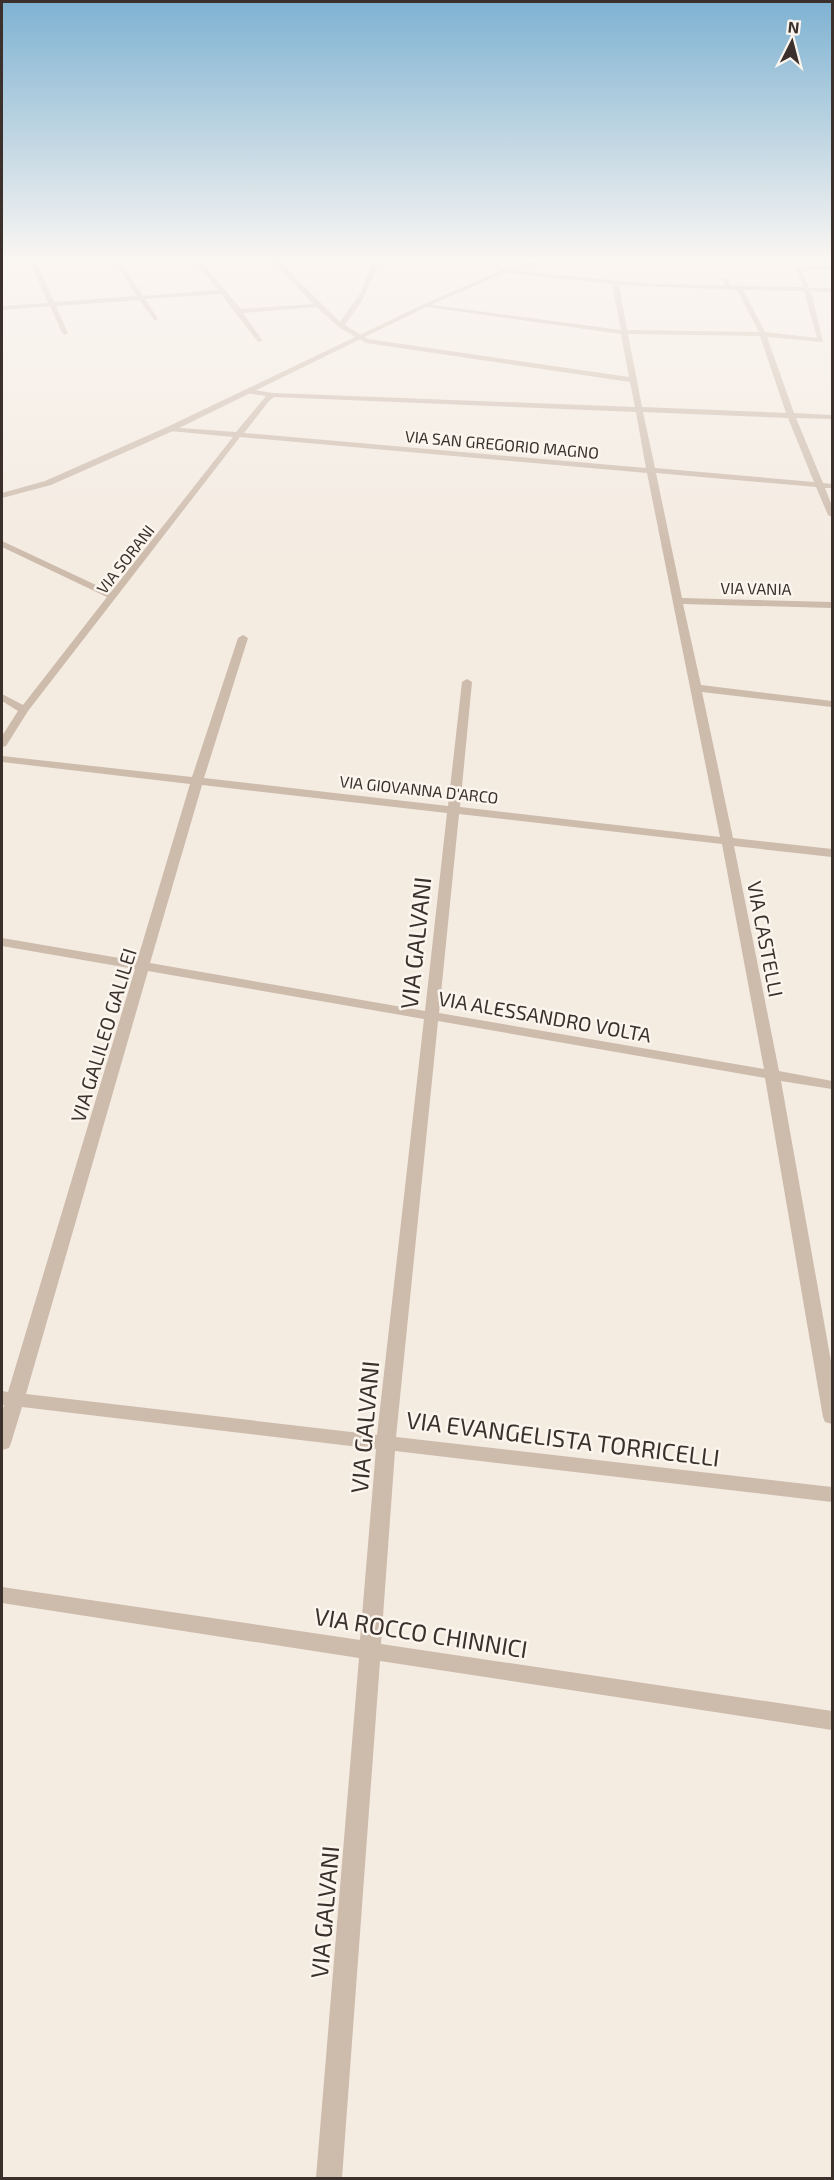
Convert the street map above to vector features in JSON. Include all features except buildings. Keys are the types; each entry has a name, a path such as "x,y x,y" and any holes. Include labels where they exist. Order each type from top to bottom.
{"street":[{"path":"2,496 48,483 170,429 313,359"},
{"path":"488,359 634,380"},
{"name":"VIA CASTELLI","path":"630,359 728,840 832,1417"},
{"path":"771,359 791,416 822,486 832,515"},
{"path":"248,391 273,395 832,417"},
{"name":"VIA SORANI","path":"2,744 24,710 240,436 266,399 273,395"},
{"name":"VIA SAN GREGORIO MAGNO","path":"170,429 832,486"},
{"path":"2,544 114,597"},
{"name":"VIA VANIA","path":"680,601 832,605"},
{"name":"VIA GALILEO GALILEI","path":"2,1443 8,1399 144,967 197,781 243,638"},
{"name":"VIA GALVANI","path":"328,2178 386,1443 467,682"},
{"path":"696,688 832,704"},
{"path":"2,697 24,710"},
{"name":"VIA GIOVANNA D'ARCO","path":"2,759 832,853"},
{"name":"VIA ALESSANDRO VOLTA","path":"2,942 832,1085"},
{"name":"VIA EVANGELISTA TORRICELLI","path":"8,1399 832,1495"},
{"name":"VIA ROCCO CHINNICI","path":"2,1595 832,1720"}]}
